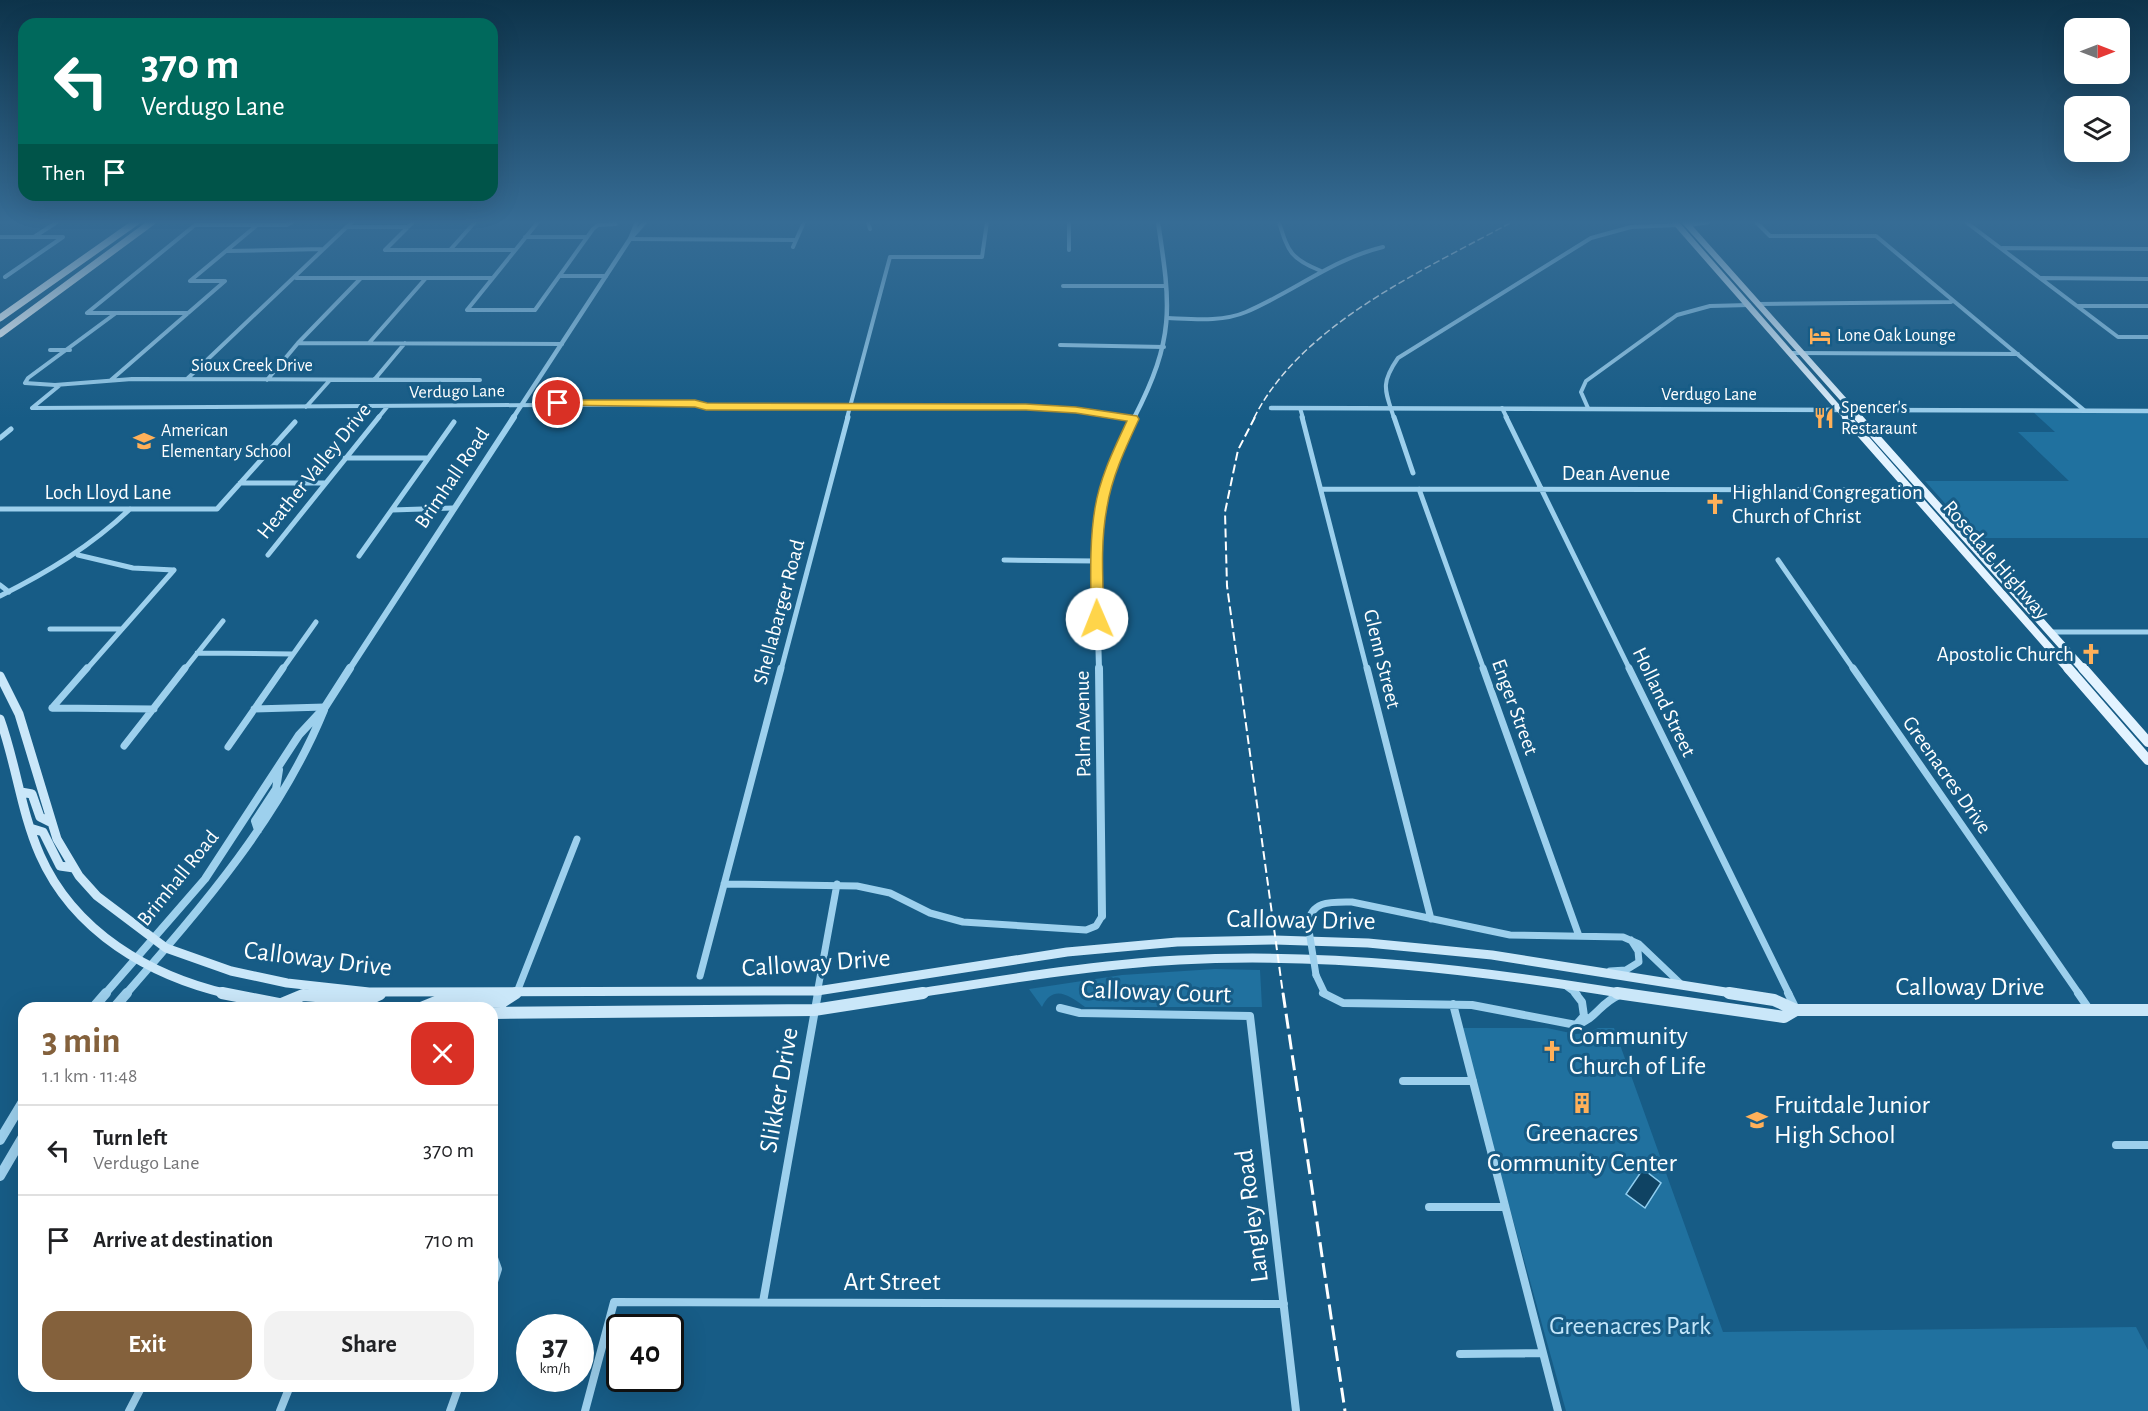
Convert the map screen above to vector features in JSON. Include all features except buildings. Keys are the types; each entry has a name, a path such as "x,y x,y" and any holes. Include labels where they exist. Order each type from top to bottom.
{"highway":[{"path":"0,318 43,288"},
{"path":"0,335 62,288"}],"main road":[{"name":"Rosedale Highway","path":"1734,288 2042,640 2079,673 2146,747"},
{"path":"1736,288 1749,300 1758,304"},
{"name":"Rosedale Highway","path":"1744,288 2050,632 2146,747 2148,760"},
{"path":"1749,305 1757,308 1778,328"},
{"path":"1873,447 1887,456 1903,474 1911,476"},
{"path":"1911,490 1923,496 1959,536 1978,551"},
{"name":"Calloway Drive","path":"0,676 19,714 50,822 74,868 108,906 166,948 231,971 287,983 383,993 816,991 859,987 1066,952 1227,940 1310,940 1419,947 1492,955 1774,1000 1796,1010 2147,1008"},
{"path":"0,719 30,828 48,874 63,896 96,930 150,967 217,992 265,1002"},
{"path":"21,792 34,796 40,816 50,822"},
{"path":"30,828 43,832 60,866 74,868"},
{"name":"Calloway Drive","path":"498,1013 814,1010 1067,970 1220,958 1373,961 1557,981 1622,994 1784,1017 1796,1010"},
{"path":"286,1002 303,995 367,1000 383,993"},
{"path":"436,1002 502,1002 517,993"}],"street":[{"path":"118,288 87,313 188,313"},
{"path":"110,380 217,288"},
{"path":"187,380 285,288"},
{"path":"267,380 297,343 351,288"},
{"path":"369,343 417,288"},
{"path":"484,288 467,310 535,310 551,288"},
{"name":"Brimhall Road","path":"98,1002 205,879 299,735 325,707 598,288"},
{"name":"Shellabarger Road","path":"699,976 882,288"},
{"name":"Palm Avenue","path":"1102,916 1096,561 1099,521 1104,492 1115,458 1157,369 1164,347 1168,318 1166,288"},
{"path":"1168,318 1207,319 1244,313 1290,288"},
{"path":"1413,473 1384,388 1386,375 1393,363 1404,353 1512,288"},
{"path":"1935,288 2019,354 2084,411"},
{"path":"2053,288 2118,337 2148,337"},
{"path":"1758,304 1951,302"},
{"path":"1588,408 1581,392 1586,381 1671,318 1701,308 1749,305"},
{"path":"2076,306 2148,306"},
{"path":"50,350 70,350 116,313"},
{"path":"297,343 562,344"},
{"path":"374,380 405,344"},
{"path":"1060,345 1164,347"},
{"name":"Sioux Creek Drive","path":"70,350 28,378 26,383 60,385 110,380 480,380"},
{"path":"1791,353 2019,354"},
{"path":"306,407 330,380"},
{"name":"Verdugo Lane","path":"60,385 32,408 695,404 706,406 1036,408 1133,419"},
{"name":"Heather Valley Drive","path":"268,555 387,407"},
{"name":"Verdugo Lane","path":"1271,408 2148,411"},
{"name":"Glenn Street","path":"1300,408 1431,919"},
{"name":"Holland Street","path":"1502,408 1796,1010"},
{"path":"240,483 294,422"},
{"path":"359,555 454,422"},
{"path":"0,438 11,429"},
{"path":"345,458 428,458"},
{"path":"240,483 326,483"},
{"name":"Loch Lloyd Lane","path":"0,509 217,509 240,483"},
{"name":"Dean Avenue","path":"1321,489 1911,490"},
{"name":"Enger Street","path":"1419,489 1579,936"},
{"path":"392,510 453,508"},
{"path":"0,596 78,555 102,537 130,509"},
{"path":"78,555 133,568 174,570 51,708 153,709"},
{"path":"1004,560 1096,561"},
{"name":"Greenacres Drive","path":"1778,560 2089,1009"},
{"path":"0,585 9,592"},
{"path":"124,746 223,621"},
{"path":"228,747 316,622"},
{"path":"50,628 122,629"},
{"path":"2050,632 2148,632"},
{"path":"197,653 294,654"},
{"path":"254,709 325,707"},
{"name":"Brimhall Road","path":"119,1002 220,884 258,830 315,734 325,707"},
{"path":"258,830 255,821 276,789 280,764"},
{"path":"517,993 577,839"},
{"path":"724,884 837,885 874,889 930,913 963,922 1086,930 1096,926 1102,916"},
{"name":"Slikker Drive","path":"763,1302 816,991 837,885"},
{"path":"1622,994 1605,1001 1590,1020 1576,1025 1472,1005 1343,1003 1324,994 1316,975 1308,924 1310,910 1329,902 1364,903 1510,935 1617,936 1631,939 1683,986"},
{"path":"1601,972 1626,969 1640,962 1638,951 1631,939"},
{"path":"1557,981 1577,994 1584,1004 1584,1016 1576,1025"},
{"path":"1454,1004 1558,1411"},
{"name":"Calloway Court","path":"1060,1008 1080,1013 1250,1016"},
{"name":"Langley Road","path":"1250,1016 1296,1411"},
{"path":"1403,1081 1473,1081"},
{"path":"0,1140 18,1110"},
{"path":"0,1176 18,1145"},
{"path":"2116,1145 2148,1145"},
{"path":"1429,1206 1505,1207"},
{"name":"Art Street","path":"585,1411 614,1302 1284,1304"},
{"path":"1460,1354 1543,1353"},
{"path":"129,1411 139,1392"},
{"path":"280,1411 288,1392"},
{"path":"450,1411 457,1392"}],"green space":[{"path":"2032,411 2148,411 2148,538 1976,538 1925,481 2069,481 2018,432 2055,432"},
{"path":"1215,969 1260,970 1262,1007 1085,1007 1067,996 1056,994 1046,1000 1042,1007 1029,989 1122,975"},
{"name":"Greenacres Park","path":"1460,1028 1547,1028 1575,1034 1588,1033 1598,1028 1614,1028 1723,1332 2136,1327 2148,1350 2148,1411 1566,1411"}],"shaded area":[{"path":"1643,1169 1661,1183 1645,1208 1626,1194"}],"railway":[{"path":"1254,418 1275,385 1302,354 1333,327 1392,288"},
{"path":"1255,417 1238,450 1225,512 1227,586 1283,994"},
{"path":"1283,993 1345,1411"}],"place":[{"name":"Lone Oak Lounge","path":"1820,336"},
{"name":"Spencer's Restaraunt","path":"1824,418"},
{"name":"American Elementary School","path":"144,441"},
{"name":"Highland Congregation Church of Christ","path":"1715,504"},
{"name":"Apostolic Church","path":"2091,654"},
{"name":"Community Church of Life","path":"1552,1051"},
{"name":"Greenacres Community Center","path":"1582,1103"},
{"name":"Fruitdale Junior High School","path":"1757,1120"}],"route":[{"path":"558,403 1026,407 1076,410 1133,419 1113,464 1101,506 1097,544 1097,619"}]}
